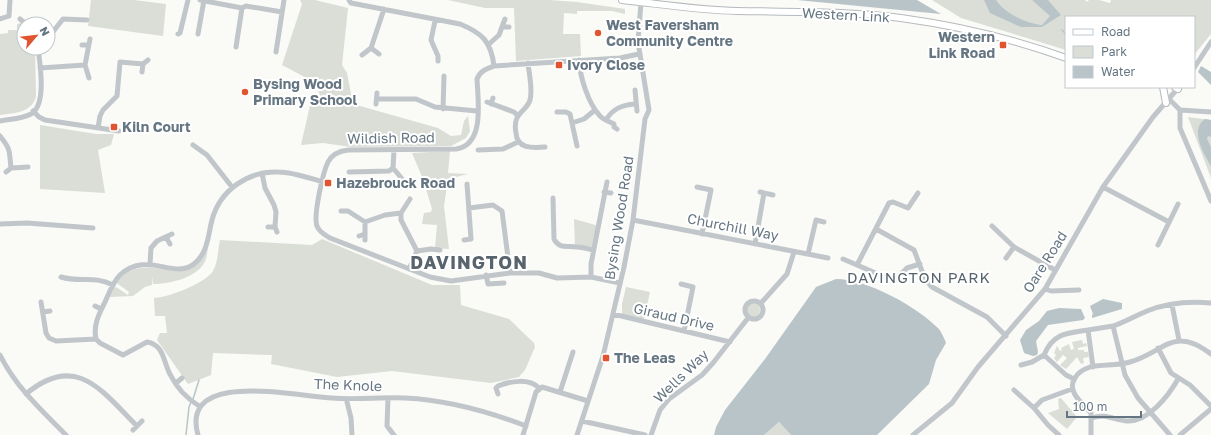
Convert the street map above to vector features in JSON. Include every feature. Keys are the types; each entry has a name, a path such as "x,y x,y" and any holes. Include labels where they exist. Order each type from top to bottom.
{"main road":[{"name":"Western Link","path":"622,0 736,11 803,12 900,18 951,26 1006,38 1065,58"},
{"path":"1163,88 1168,101"}],"street":[{"path":"0,19 9,16 10,0"},
{"path":"178,34 180,33 188,0"},
{"path":"198,34 202,0 282,12"},
{"path":"236,47 244,7 248,0"},
{"path":"276,52 284,0"},
{"path":"349,0 351,2 460,24 471,29 481,35 489,44 493,53 494,66"},
{"name":"Bysing Wood Road","path":"577,435 603,356 633,220 645,119 649,110 638,42 641,2"},
{"path":"362,55 371,48 384,9"},
{"path":"489,44 499,35 505,19"},
{"path":"56,28 63,20 87,20"},
{"path":"435,20 431,40 440,57"},
{"path":"503,27 509,27"},
{"path":"89,78 85,65 90,39"},
{"path":"1195,66 1210,43"},
{"path":"82,45 88,45"},
{"path":"371,48 379,54"},
{"name":"Wildish Road","path":"620,283 591,277 558,278 539,273 486,275 451,281 430,277 330,238 322,233 317,227 315,219 328,162 340,151 463,148 469,144 477,130 477,79 479,74 494,66 620,58 639,54"},
{"path":"0,121 23,116 34,111 37,107 41,94 39,56"},
{"path":"98,128 100,116 117,96 120,62 142,64 148,60"},
{"path":"579,60 581,79 595,110 606,120 614,124 614,127 617,129"},
{"path":"528,63 531,96 530,103 518,116 515,130 518,142 522,146 534,148 545,147"},
{"path":"142,64 142,72"},
{"path":"40,68 85,65"},
{"path":"443,80 443,108"},
{"name":"Oare Road","path":"913,435 952,403 978,367 1045,289 1103,187 1132,145 1177,88"},
{"path":"635,90 637,98 635,104 637,111"},
{"path":"377,93 376,102 416,100 435,108 477,111"},
{"path":"493,98 489,103 508,110 518,116"},
{"path":"1168,101 1180,110 1211,112"},
{"path":"606,120 623,105 635,104"},
{"path":"572,123 584,120 595,110"},
{"path":"1180,110 1180,128 1211,201"},
{"path":"34,111 42,119 119,131"},
{"path":"557,112 566,112 570,114 577,146"},
{"path":"0,136 8,144 11,168"},
{"path":"478,150 487,148 503,148 518,142"},
{"path":"193,145 207,154 232,187"},
{"path":"534,148 534,155"},
{"path":"394,150 393,168 403,180"},
{"path":"6,172 11,168 28,167"},
{"path":"349,172 359,175 385,173 393,168"},
{"path":"198,435 195,424 199,406 188,398 170,376 163,355 157,345 147,342 141,344 132,352 123,355 100,343 96,339 96,321 113,285 125,271 140,265 150,264 182,269 193,265 199,260 206,247 216,208 223,197 240,181 262,173 279,172 323,182"},
{"path":"262,173 265,188 276,212 276,229 268,227"},
{"path":"591,277 593,250 607,182"},
{"path":"464,240 471,238 467,184"},
{"path":"1103,187 1169,222"},
{"path":"697,188 711,190 702,234"},
{"path":"604,192 611,193"},
{"path":"857,265 889,203 893,202 908,208 918,192"},
{"path":"755,244 762,193 773,195"},
{"path":"553,198 550,205 554,239 556,244 562,247 575,246 593,250"},
{"path":"410,199 401,213 401,220 417,251"},
{"path":"1158,245 1178,204"},
{"path":"469,208 492,205 502,211 504,217 510,273"},
{"path":"341,211 349,209 365,222"},
{"path":"365,222 389,214 401,213"},
{"name":"Churchill Way","path":"633,220 828,258"},
{"path":"808,254 816,220 824,222"},
{"path":"358,236 365,237 365,222"},
{"path":"0,224 28,223 93,228"},
{"path":"992,226 1014,246 1056,270"},
{"path":"876,229 914,250 925,279 932,287 987,316 1006,336"},
{"path":"150,264 151,248 157,241 172,234"},
{"path":"166,237 170,244"},
{"path":"409,269 417,251 432,246 440,250"},
{"path":"1006,258 1014,246"},
{"name":"Wells Way","path":"761,303 754,300 747,303 745,312 748,318 753,320 759,318 761,314 761,303 787,274 794,252"},
{"path":"843,259 894,281 907,268 920,264"},
{"path":"486,275 488,284 504,283"},
{"path":"61,277 68,281 101,279 113,285"},
{"path":"681,284 693,287 684,331"},
{"path":"1045,289 1050,291 1079,290"},
{"path":"41,302 46,333 49,338 56,341 96,339"},
{"path":"1021,365 1032,362 1044,355 1051,341 1058,336 1067,333 1113,326 1147,311 1185,302 1211,303"},
{"path":"1172,305 1179,340"},
{"path":"95,306 101,310"},
{"path":"43,312 50,311"},
{"name":"Giraud Drive","path":"613,314 730,342"},
{"name":"Wells Way","path":"651,435 660,410 669,399 702,375 748,318"},
{"path":"1113,326 1122,364 1131,385 1150,412 1170,435"},
{"path":"1088,330 1094,367"},
{"path":"1091,435 1091,413 1081,403 1072,389 1071,384 1083,370 1131,362 1158,348 1179,340 1187,340 1200,345 1211,353"},
{"path":"1158,348 1167,368 1178,379 1190,385 1211,408 1180,435"},
{"path":"560,392 573,352"},
{"path":"0,355 11,376 26,394 66,435"},
{"path":"1044,355 1066,375 1074,379"},
{"path":"26,394 45,380 65,376 77,377 96,385 135,428 142,421"},
{"path":"176,383 182,378"},
{"path":"1092,418 1107,416 1127,421 1142,418 1165,399 1178,379"},
{"path":"498,394 496,388 498,386 517,382 530,383 539,388 542,387 588,401"},
{"path":"523,435 536,392 539,388"},
{"path":"1034,408 1042,400 1072,389"},
{"name":"The Knole","path":"199,406 211,398 229,392 258,390 334,398 425,400 456,404 500,416 526,426"},
{"path":"1014,390 1034,408 1048,425 1059,435"},
{"path":"388,398 387,426 394,435"},
{"path":"347,402 351,418 352,435"},
{"path":"582,421 645,435"}],"green space":[{"path":"91,0 134,0 166,4 163,36 88,26"},
{"path":"300,0 315,0 348,8 342,65 347,73 353,104 438,128 451,136 461,135 464,121 468,116 470,131 466,138 451,146 351,147 323,143 301,145 311,101 322,102 316,83 282,65 302,4"},
{"path":"448,0 549,0 577,2 625,9 625,14 612,11 577,11 577,14 564,13 563,34 580,34 581,56 516,61 514,8 485,8"},
{"path":"932,0 1085,0 1087,2 1089,0 1099,0 1110,3 1111,0 1211,0 1211,34 1195,54 1195,16 1065,16 1065,50 961,18"},
{"path":"8,30 16,30 16,56 35,56 36,97 34,102 26,109 16,113 0,115 0,34 8,33"},
{"path":"1188,117 1211,120 1211,178"},
{"path":"40,125 96,134 114,134 111,145 98,150 105,193 40,189"},
{"path":"450,151 448,173 468,174 448,179 444,206 449,249 435,248 437,225 422,224 424,213 431,212 432,209 423,179 412,153"},
{"path":"574,219 599,226 593,250 575,246"},
{"path":"322,239 432,285 460,285 461,305 509,319 534,343 535,347 525,370 519,377 491,383 392,371 337,377 271,364 272,355 213,353 211,375 188,384 157,340 160,333 167,333 165,316 155,316 154,298 186,289 209,276 216,264 220,240 312,245"},
{"path":"208,248 204,263 195,273 189,276 167,283 153,284 153,276 152,285 145,287 133,296 110,297 114,288 116,287 128,295 129,292 117,282 128,272 140,268 177,270 189,268 199,262"},
{"path":"626,287 650,292 644,319 622,314 622,304"},
{"path":"753,303 758,305 760,310 758,315 753,317 748,315 746,310 748,305"},
{"path":"1082,340 1083,344 1086,343 1087,346 1078,348 1078,350 1088,352 1089,357 1083,358 1084,363 1081,364 1077,357 1066,369 1060,365 1067,358 1063,355 1057,362 1054,358 1056,355 1054,353 1057,346 1060,351 1062,350 1061,348 1069,344 1071,350 1074,349 1072,342"},
{"path":"1061,398 1077,417 1067,429 1048,413 1059,409 1058,399"},
{"path":"779,422 791,435 764,435"}],"water":[{"path":"797,0 917,0 941,14"},
{"path":"984,0 996,0 1004,9 1016,17 1036,24 1042,25 1050,16 1032,0 1048,0 1061,15 1042,27 1021,27 990,13"},
{"path":"1201,66 1211,72 1211,85 1198,72"},
{"path":"1205,119 1211,120 1211,137 1208,136 1207,139 1211,147 1211,166 1202,149 1198,136 1200,124"},
{"path":"836,279 848,280 862,284 890,295 918,311 939,329 946,343 936,360 929,384 877,435 791,435 779,422 764,435 714,435 716,427 725,410 765,359 816,287"},
{"path":"1103,299 1122,303 1122,309 1092,318 1093,314 1090,306"},
{"path":"1059,308 1081,309 1085,318 1083,320 1048,325 1036,341 1038,352 1037,355 1033,356 1024,353 1020,340 1026,330 1039,321 1047,311"}],"waterway":[{"path":"1062,30 1065,33"},
{"path":"193,399 199,380"},
{"path":"186,435 189,407 191,402"}],"place":[{"name":"West Faversham Community Centre","path":"598,33"},
{"name":"Western Link Road","path":"1003,45"},
{"name":"Ivory Close","path":"559,65"},
{"name":"Bysing Wood Primary School","path":"245,92"},
{"name":"Kiln Court","path":"114,127"},
{"name":"Hazebrouck Road","path":"328,183"},
{"name":"The Leas","path":"606,358"}],"district":[{"name":"DAVINGTON","path":"469,263"},
{"name":"DAVINGTON PARK","path":"919,278"}]}
